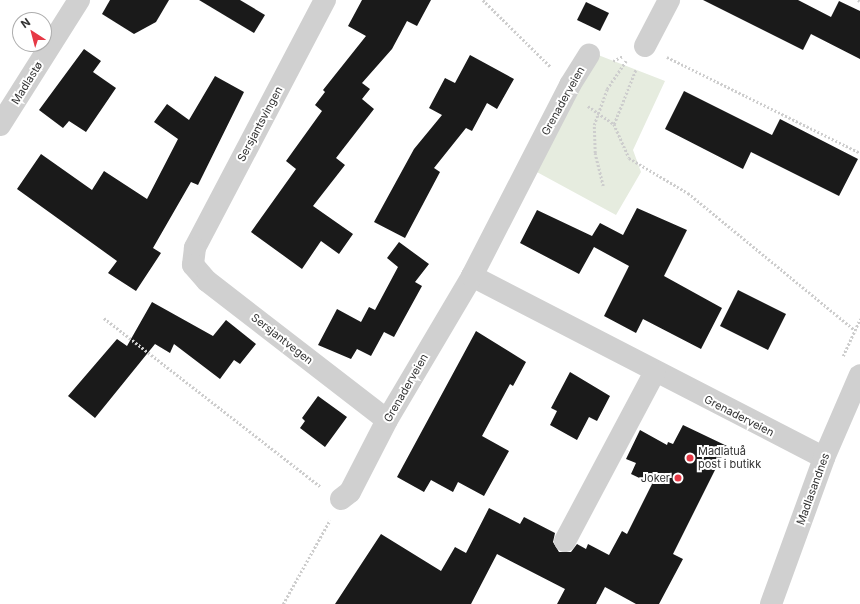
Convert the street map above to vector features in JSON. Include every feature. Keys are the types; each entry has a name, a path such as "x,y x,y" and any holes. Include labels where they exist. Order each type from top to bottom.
{"street":[{"name":"Madlastø","path":"0,125 79,0"},
{"name":"Sersjantsvingen","path":"195,248 325,0"},
{"path":"645,46 669,0"},
{"name":"Grenaderveien","path":"341,499 350,492 387,420 472,276 580,78"},
{"name":"Sersjantvegen","path":"195,248 193,265 206,281 387,420"},
{"name":"Grenaderveien","path":"472,276 655,372 824,458"},
{"path":"565,541 655,372"},
{"name":"Madlasandnes","path":"771,604 824,458 860,375"}],"path":[{"path":"483,0 580,78 614,124 629,158 688,193 855,330"},
{"path":"580,78 589,75 645,46"},
{"path":"614,124 645,46"},
{"path":"645,46 860,153"},
{"path":"603,186 595,153 594,125 607,89 626,61"},
{"path":"104,318 341,499 283,604"}],"shaded area":[{"path":"593,53 665,81 633,150 641,172 616,215 535,171"}],"building":[{"path":"110,0 169,0 156,22 134,34 102,14"},
{"path":"199,0 240,0 265,15 254,33"},
{"path":"362,0 431,0 417,26 407,21 392,49 362,83 370,89 362,99 374,109 336,158 345,165 313,206 353,234 339,254 321,241 302,269 251,232 296,169 286,161 322,111 315,105 325,92 323,90 366,36 348,26"},
{"path":"703,0 798,0 831,17 839,1 860,11 860,59 811,34 803,50"},
{"path":"586,2 609,13 600,31 577,20"},
{"path":"84,49 101,61 93,72 116,88 86,132 69,121 63,128 39,110"},
{"path":"470,55 514,79 497,109 487,103 472,131 466,128 434,168 440,172 405,238 374,222 414,149 442,115 429,108 445,78 455,83"},
{"path":"215,76 244,92 198,185 191,182 153,248 161,253 136,291 108,273 117,261 17,189 41,154 92,190 104,171 147,199 178,139 154,122 167,104 189,120"},
{"path":"684,91 772,135 780,119 858,159 839,196 751,152 743,169 665,129"},
{"path":"637,208 687,230 664,276 722,308 701,349 643,319 636,333 604,316 629,266 594,247 579,274 520,243 537,210 592,236 600,223 623,235"},
{"path":"399,242 429,264 415,282 422,286 394,337 384,332 371,356 357,349 351,359 318,345 337,309 361,322 369,307 375,310 398,267 387,258"},
{"path":"738,290 786,314 768,350 720,326"},
{"path":"152,302 213,336 226,320 256,344 240,364 234,360 220,379 174,344 170,353 155,344 95,418 68,396 117,339 127,346"},
{"path":"476,331 526,362 513,386 510,384 482,436 509,451 484,496 458,482 453,492 431,480 424,492 397,477"},
{"path":"570,372 610,396 597,421 589,417 577,440 550,425 557,411 551,408"},
{"path":"318,396 347,417 325,447 300,428 305,421 302,418"},
{"path":"683,425 727,446 673,554 683,559 659,604 636,604 605,587 596,604 557,604 565,589 497,554 471,604 335,604 381,534 441,571 455,547 466,553 489,508 520,524 524,517 555,533 553,542 559,552 571,552 577,544 586,549 588,544 609,555 622,531 627,534 652,484 631,474 636,463 626,459 640,430 667,445 668,442 673,444"}],"place":[{"name":"Madlatuå post i butikk","path":"690,458"},
{"name":"Joker","path":"678,478"}]}
